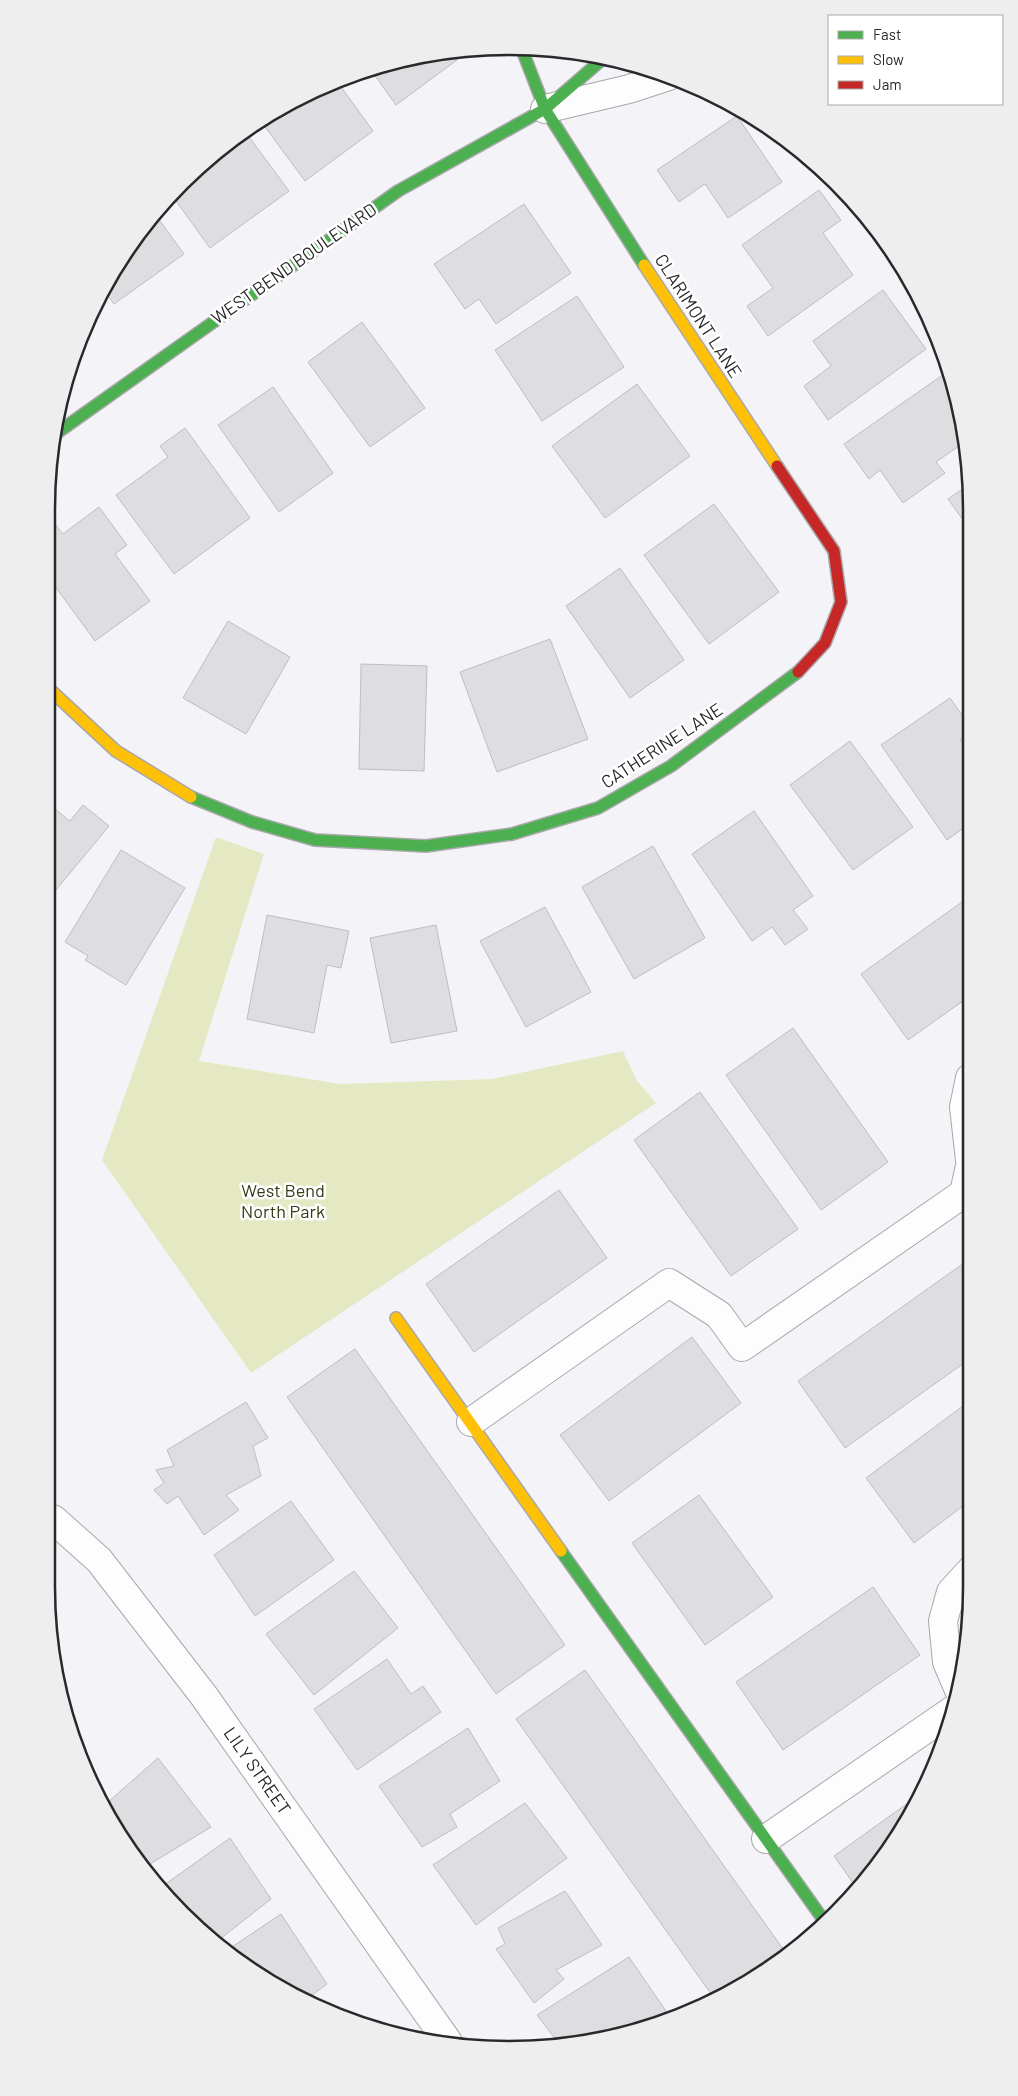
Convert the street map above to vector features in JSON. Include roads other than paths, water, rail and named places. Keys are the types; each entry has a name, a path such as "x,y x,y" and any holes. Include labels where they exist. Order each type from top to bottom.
{"street":[{"name":"CLARIMONT LANE","path":"524,56 545,109 680,322 834,551 841,602"},
{"name":"WEST BEND BOULEVARD","path":"63,429 398,191 545,109 596,64"},
{"name":"WEST BEND BOULEVARD","path":"545,109 629,89 657,80"},
{"name":"CATHERINE LANE","path":"55,694 116,751 194,799 252,822 315,840 426,846 512,834 598,808 671,766 794,677 825,643 841,602"},
{"path":"471,1422 668,1283 719,1315 742,1347 963,1194"},
{"path":"396,1318 821,1916"},
{"name":"LILY STREET","path":"55,1521 99,1560 186,1673 444,2036"},
{"path":"954,1678 947,1662 944,1621 951,1592 963,1579"},
{"path":"766,1839 945,1716"}],"park label":[{"name":"West Bend North Park","path":"283,1201"}]}
